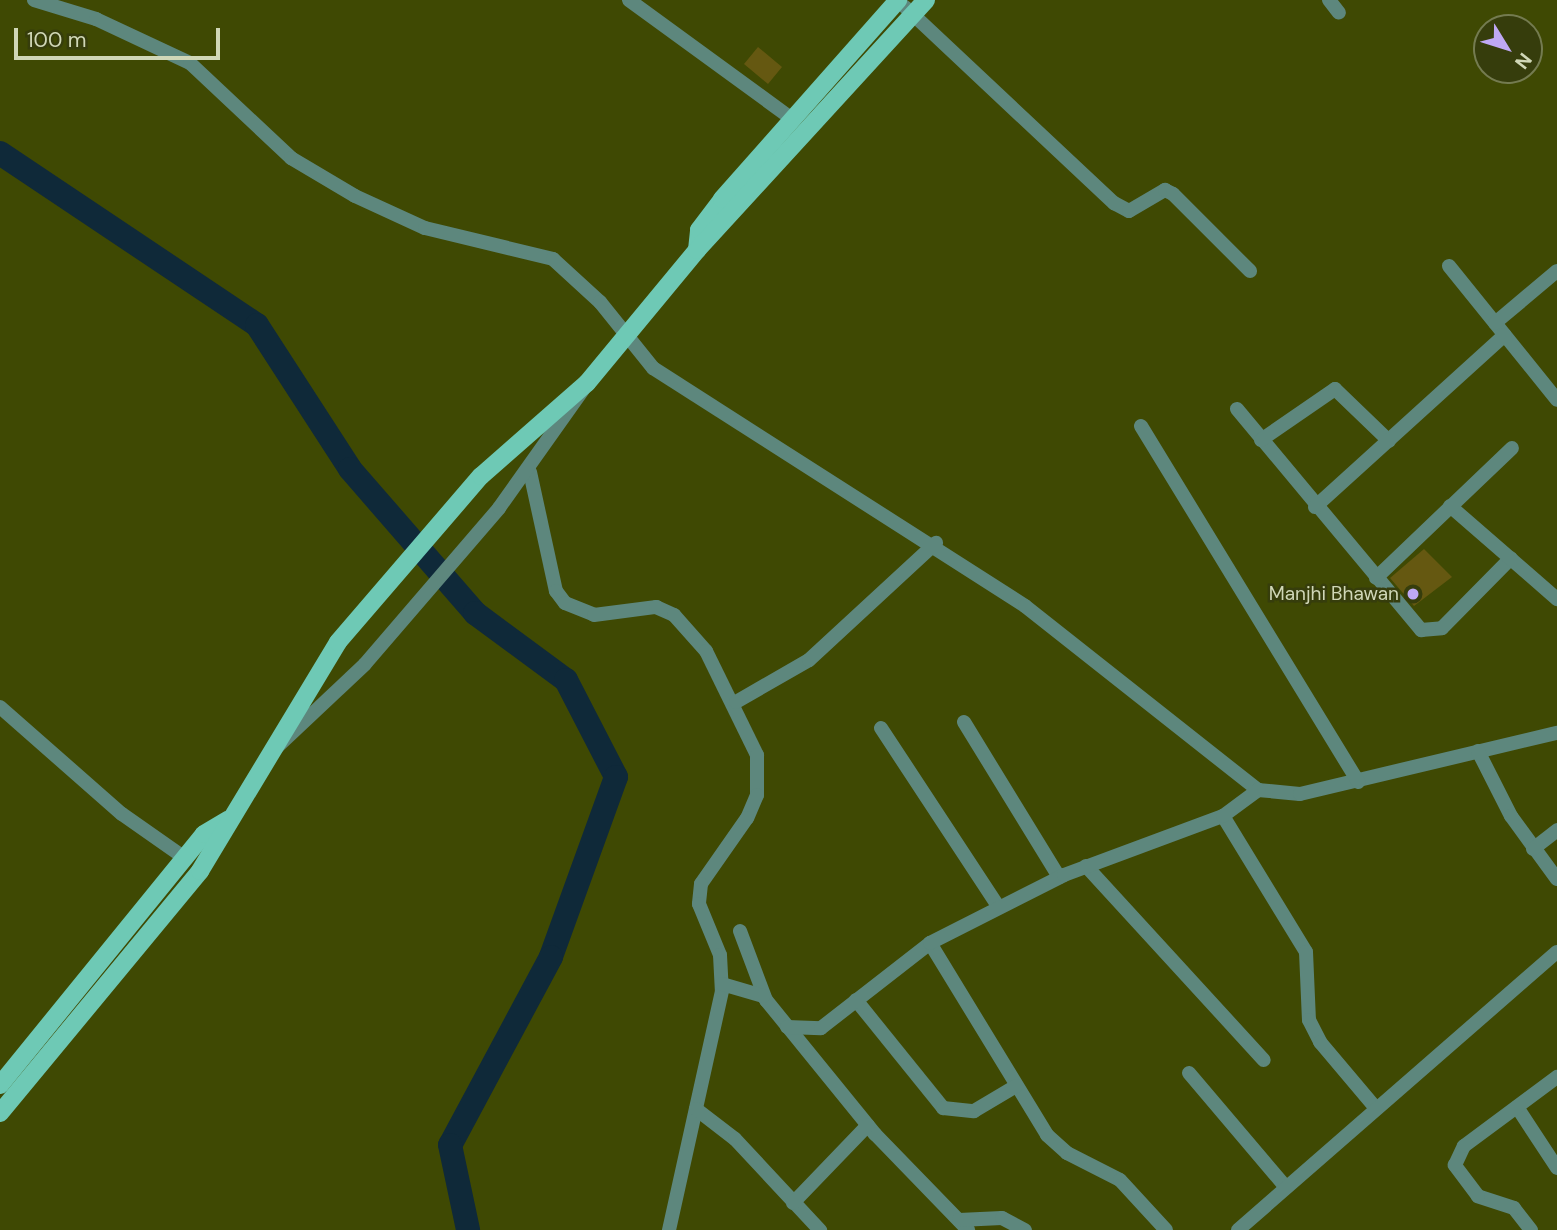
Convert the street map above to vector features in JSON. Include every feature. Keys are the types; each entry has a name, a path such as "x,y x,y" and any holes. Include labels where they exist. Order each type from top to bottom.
{"main road":[{"path":"0,1113 200,871 264,758 338,642 481,476 587,383 626,341 696,250 736,212 859,70 926,0"},
{"path":"696,250 699,230 722,199 844,57 898,1"},
{"path":"0,1085 204,834 227,820"}],"street":[{"path":"34,0 96,19 190,63 291,158 355,196 425,228 553,259 600,302 626,341 653,368 936,544 1258,790 1300,794 1478,751 1555,738"},
{"path":"629,0 791,118"},
{"path":"1329,0 1339,13"},
{"path":"898,1 1114,203 1129,211 1164,190 1173,194 1250,271"},
{"path":"1448,266 1557,400"},
{"path":"1495,323 1557,271"},
{"path":"1315,507 1505,335"},
{"path":"264,758 365,664 530,471 587,383"},
{"path":"1261,440 1335,389 1389,441"},
{"path":"1237,409 1315,507 1421,630 1434,634 1511,558"},
{"path":"1141,426 1358,782"},
{"path":"1376,578 1512,448"},
{"path":"530,471 556,591 565,603 594,615 656,607 674,615 706,650 736,702 757,755 757,795 701,884 699,904 720,955 722,984 670,1230"},
{"path":"1450,506 1557,599"},
{"path":"736,702 809,660 936,544"},
{"path":"0,707 122,814 186,859"},
{"path":"964,722 1059,877"},
{"path":"881,728 998,906"},
{"path":"1478,751 1534,849 1557,879"},
{"path":"787,1027 821,1028 930,943 1059,877 1223,816 1258,790"},
{"path":"1223,816 1306,952 1309,1020 1320,1042 1376,1107"},
{"path":"1534,849 1557,830"},
{"path":"1086,866 1264,1060"},
{"path":"740,931 763,996 868,1125 963,1225 1002,1218 1025,1230"},
{"path":"930,943 1047,1135 1067,1153 1120,1180 1166,1230"},
{"path":"1238,1230 1285,1186 1557,952"},
{"path":"722,984 763,996"},
{"path":"856,1000 943,1108 974,1111 1016,1086"},
{"path":"1189,1073 1285,1186"},
{"path":"1531,1230 1514,1208 1478,1196 1455,1164 1464,1146 1557,1077"},
{"path":"1517,1107 1557,1168"},
{"path":"695,1109 720,1125 820,1230"},
{"path":"793,1203 868,1125"}],"building":[{"path":"758,47 782,67 768,84 744,64"},
{"name":"Manjhi Bhawan","path":"1424,549 1452,577 1414,606 1390,578"}],"waterway":[{"path":"0,153 257,325 350,469 475,613 566,680 616,777 551,957 450,1145 468,1230"}],"place":[{"name":"Manjhi Bhawan","path":"1413,594"}]}
